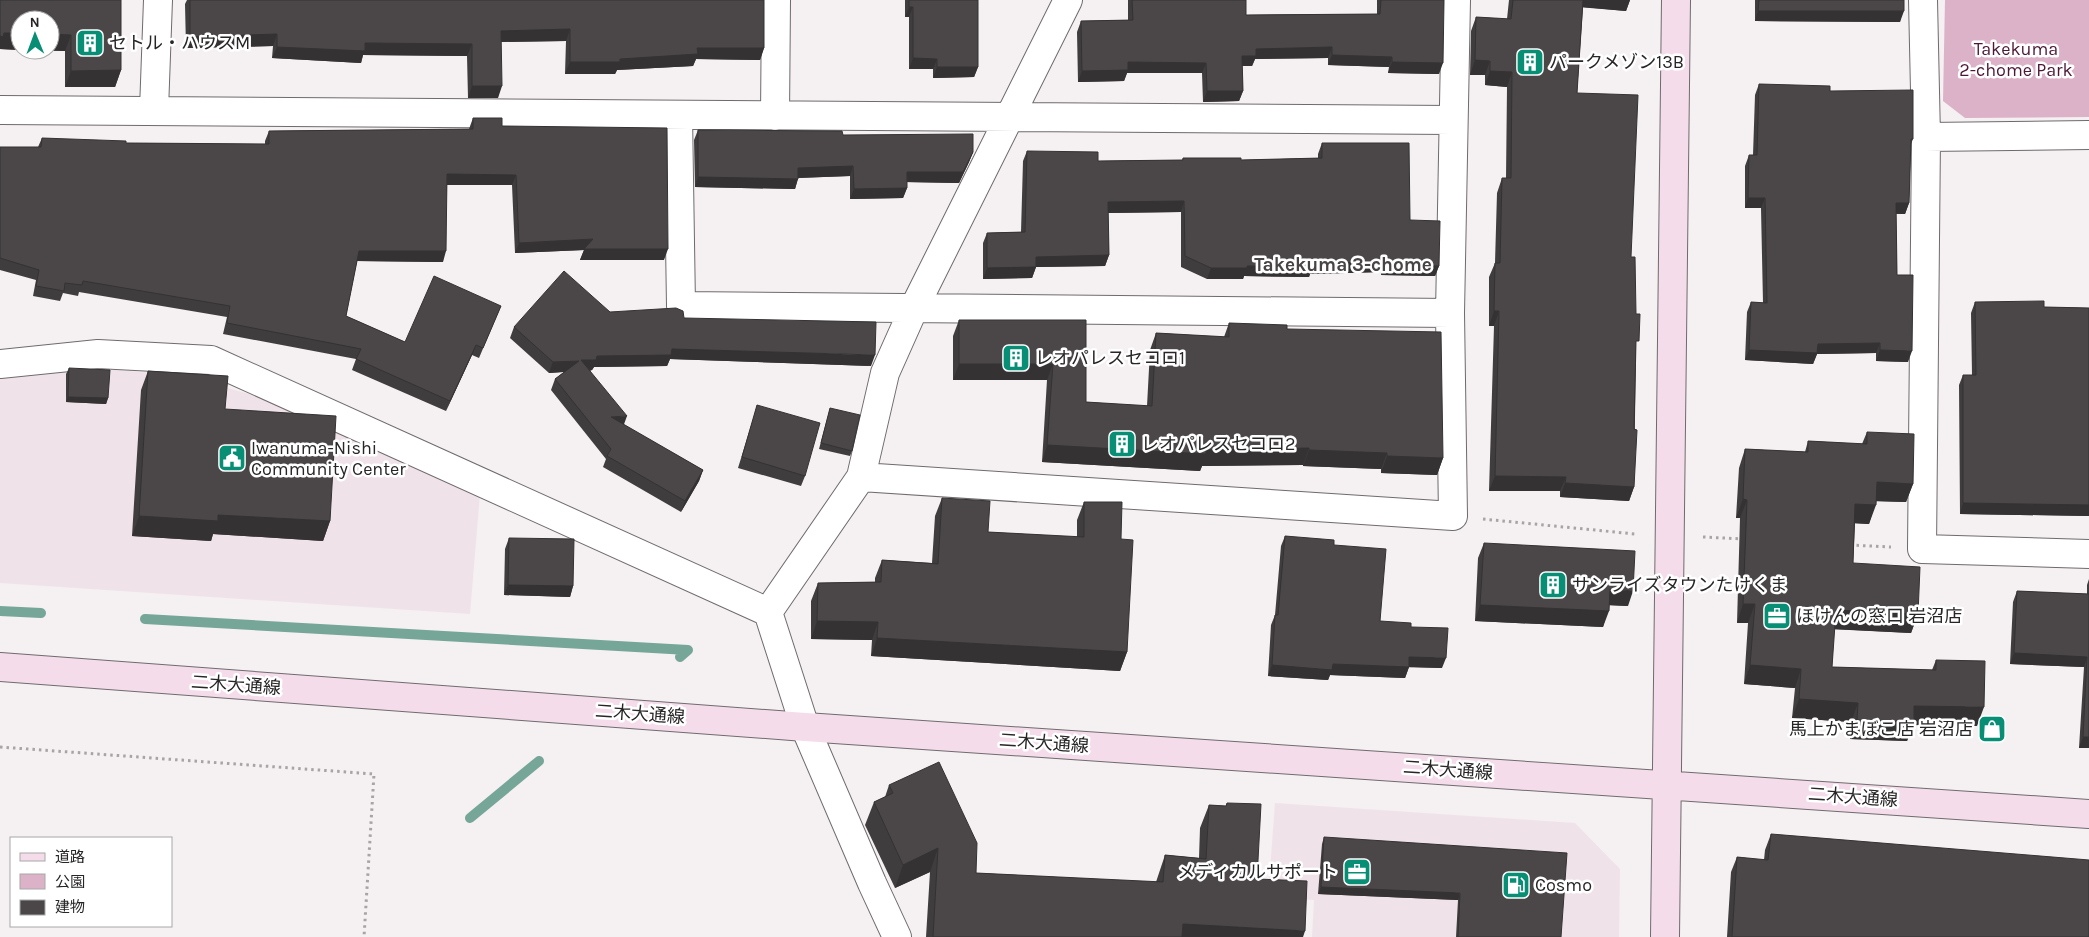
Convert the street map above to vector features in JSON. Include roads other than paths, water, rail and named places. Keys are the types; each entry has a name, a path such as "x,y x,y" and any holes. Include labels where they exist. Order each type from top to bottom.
{"street":[{"path":"154,110 158,0"},
{"path":"775,116 776,0"},
{"path":"768,612 861,476 885,373 914,308 1068,0"},
{"path":"861,476 1453,516 1450,313 1452,120 1456,0"},
{"path":"1665,937 1676,0"},
{"path":"1923,0 1926,138 1922,549 2089,554"},
{"path":"0,110 1452,120"},
{"path":"678,115 682,306 1450,313"},
{"path":"1926,138 2089,136"},
{"path":"0,364 98,354 211,360 768,612 805,727 868,875 897,937"},
{"name":"二木大通線","path":"0,667 805,727 2089,814"}],"waterway":[{"path":"0,611 41,613"},
{"path":"145,619 688,650 680,657"},
{"path":"470,818 539,761"}],"place":[{"name":"セトル・ハウスM","path":"90,43"},
{"name":"パークメゾン13B","path":"1530,62"},
{"name":"レオパレスセコロ1","path":"1016,358"},
{"name":"レオパレスセコロ2","path":"1122,444"},
{"name":"Iwanuma-Nishi Community Center","path":"232,458"},
{"name":"サンライズタウンたけくま","path":"1553,585"},
{"name":"ほけんの窓口 岩沼店","path":"1777,616"},
{"name":"馬上かまぼこ店 岩沼店","path":"1992,729"},
{"name":"メディカルサポート","path":"1357,872"},
{"name":"Cosmo","path":"1516,885"}],"district":[{"name":"Takekuma 3-chome","path":"1343,265"}],"park label":[{"name":"Takekuma 2-chome Park","path":"2016,59"}]}
